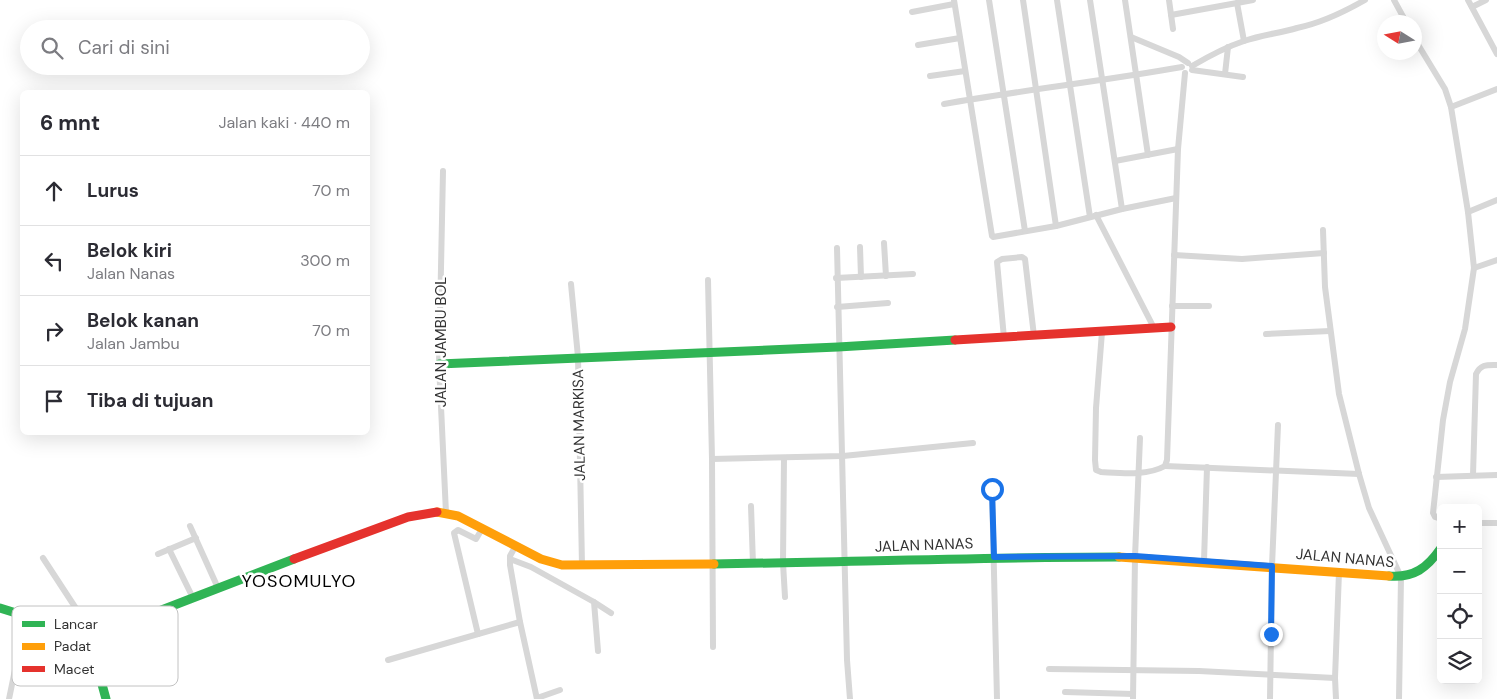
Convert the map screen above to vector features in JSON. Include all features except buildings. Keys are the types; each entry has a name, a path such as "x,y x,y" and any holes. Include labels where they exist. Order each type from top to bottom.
{"street":[{"path":"989,0 1025,231"},
{"path":"1024,0 1056,226"},
{"path":"1057,0 1093,216 1154,328"},
{"path":"1090,0 1122,209"},
{"path":"1125,0 1148,155"},
{"path":"1169,0 1173,29"},
{"path":"1171,15 1254,0"},
{"path":"1188,68 1228,47 1339,15 1365,0"},
{"path":"1394,0 1402,15"},
{"path":"1468,0 1497,54"},
{"path":"1472,8 1486,0"},
{"path":"912,12 954,2 992,236 1056,226 1122,209 1176,198"},
{"path":"1237,3 1244,41"},
{"path":"1131,37 1179,57 1188,68 1178,149 1167,460 1165,466"},
{"path":"918,45 960,38"},
{"path":"1225,74 1228,47"},
{"path":"1422,51 1445,89 1451,107 1468,212 1474,268 1464,329 1450,382 1443,420 1433,513 1437,517"},
{"path":"944,104 1188,68 1244,77"},
{"path":"930,76 964,71"},
{"path":"1451,107 1497,89"},
{"path":"1115,161 1178,149"},
{"name":"JALAN JAMBU BOL","path":"443,171 439,364 446,513"},
{"path":"1468,212 1497,200"},
{"path":"1323,230 1325,287 1339,394 1369,508 1401,577 1398,699"},
{"path":"884,242 886,276"},
{"path":"860,247 861,277"},
{"path":"837,248 836,278 843,456 847,660 850,699"},
{"path":"1174,255 1242,259 1324,253"},
{"path":"1004,338 997,262 1002,259 1022,257 1025,259 1034,336"},
{"path":"1474,268 1497,260"},
{"path":"836,278 913,274"},
{"path":"708,280 712,459 713,647"},
{"name":"JALAN MARKISA","path":"571,284 578,357 582,566"},
{"path":"837,307 888,303"},
{"path":"1172,306 1209,306"},
{"path":"439,364 838,347 1171,327"},
{"path":"1266,334 1330,331"},
{"path":"1102,332 1096,408 1094,460 1096,470 1101,472 1138,473 1160,469 1165,466 1359,474"},
{"path":"1473,475 1476,374 1479,368 1484,365 1497,365"},
{"path":"1270,699 1272,566 1278,425"},
{"path":"1065,692 1133,697 1135,556 1140,438"},
{"path":"712,459 843,456 973,443"},
{"path":"784,458 783,563 785,597"},
{"path":"1204,561 1207,467"},
{"path":"1436,477 1497,475"},
{"path":"992,489 997,699"},
{"path":"752,506 753,564"},
{"path":"172,606 408,517 424,513 446,513"},
{"name":"JALAN NANAS","path":"446,513 458,516 482,529 512,553 562,565 582,566 845,562 994,557 1135,556 1401,577 1421,570 1431,562 1440,549"},
{"path":"1482,523 1497,522"},
{"path":"190,526 218,588"},
{"path":"478,634 454,533 458,530 476,539 482,529"},
{"path":"158,554 196,538"},
{"path":"169,549 193,598"},
{"path":"512,553 531,567 611,613"},
{"path":"512,553 520,622 537,698 560,690"},
{"path":"43,558 74,606"},
{"path":"1336,699 1339,572"},
{"path":"594,602 598,651"},
{"path":"0,608 12,612"},
{"path":"388,660 520,622"},
{"path":"1049,669 1271,674 1335,678"},
{"path":"9,699 12,684"},
{"path":"103,686 106,699"}],"traffic: fast":[{"path":"439,364 838,347 955,340"},
{"path":"1389,576 1406,575 1419,570 1440,549"},
{"path":"714,564 1119,557"},
{"path":"172,606 294,559"},
{"path":"0,608 12,612"},
{"path":"102,686 106,699"}],"traffic: slow":[{"path":"437,512 458,516 541,559 562,565 714,564"},
{"path":"1119,557 1389,576"}],"traffic: jam":[{"path":"955,340 1171,327"},
{"path":"294,559 408,517 437,512"}],"district":[{"name":"YOSOMULYO","path":"299,581"}],"route":[{"path":"992,489 994,557 1135,556 1272,566 1271,634"}]}
